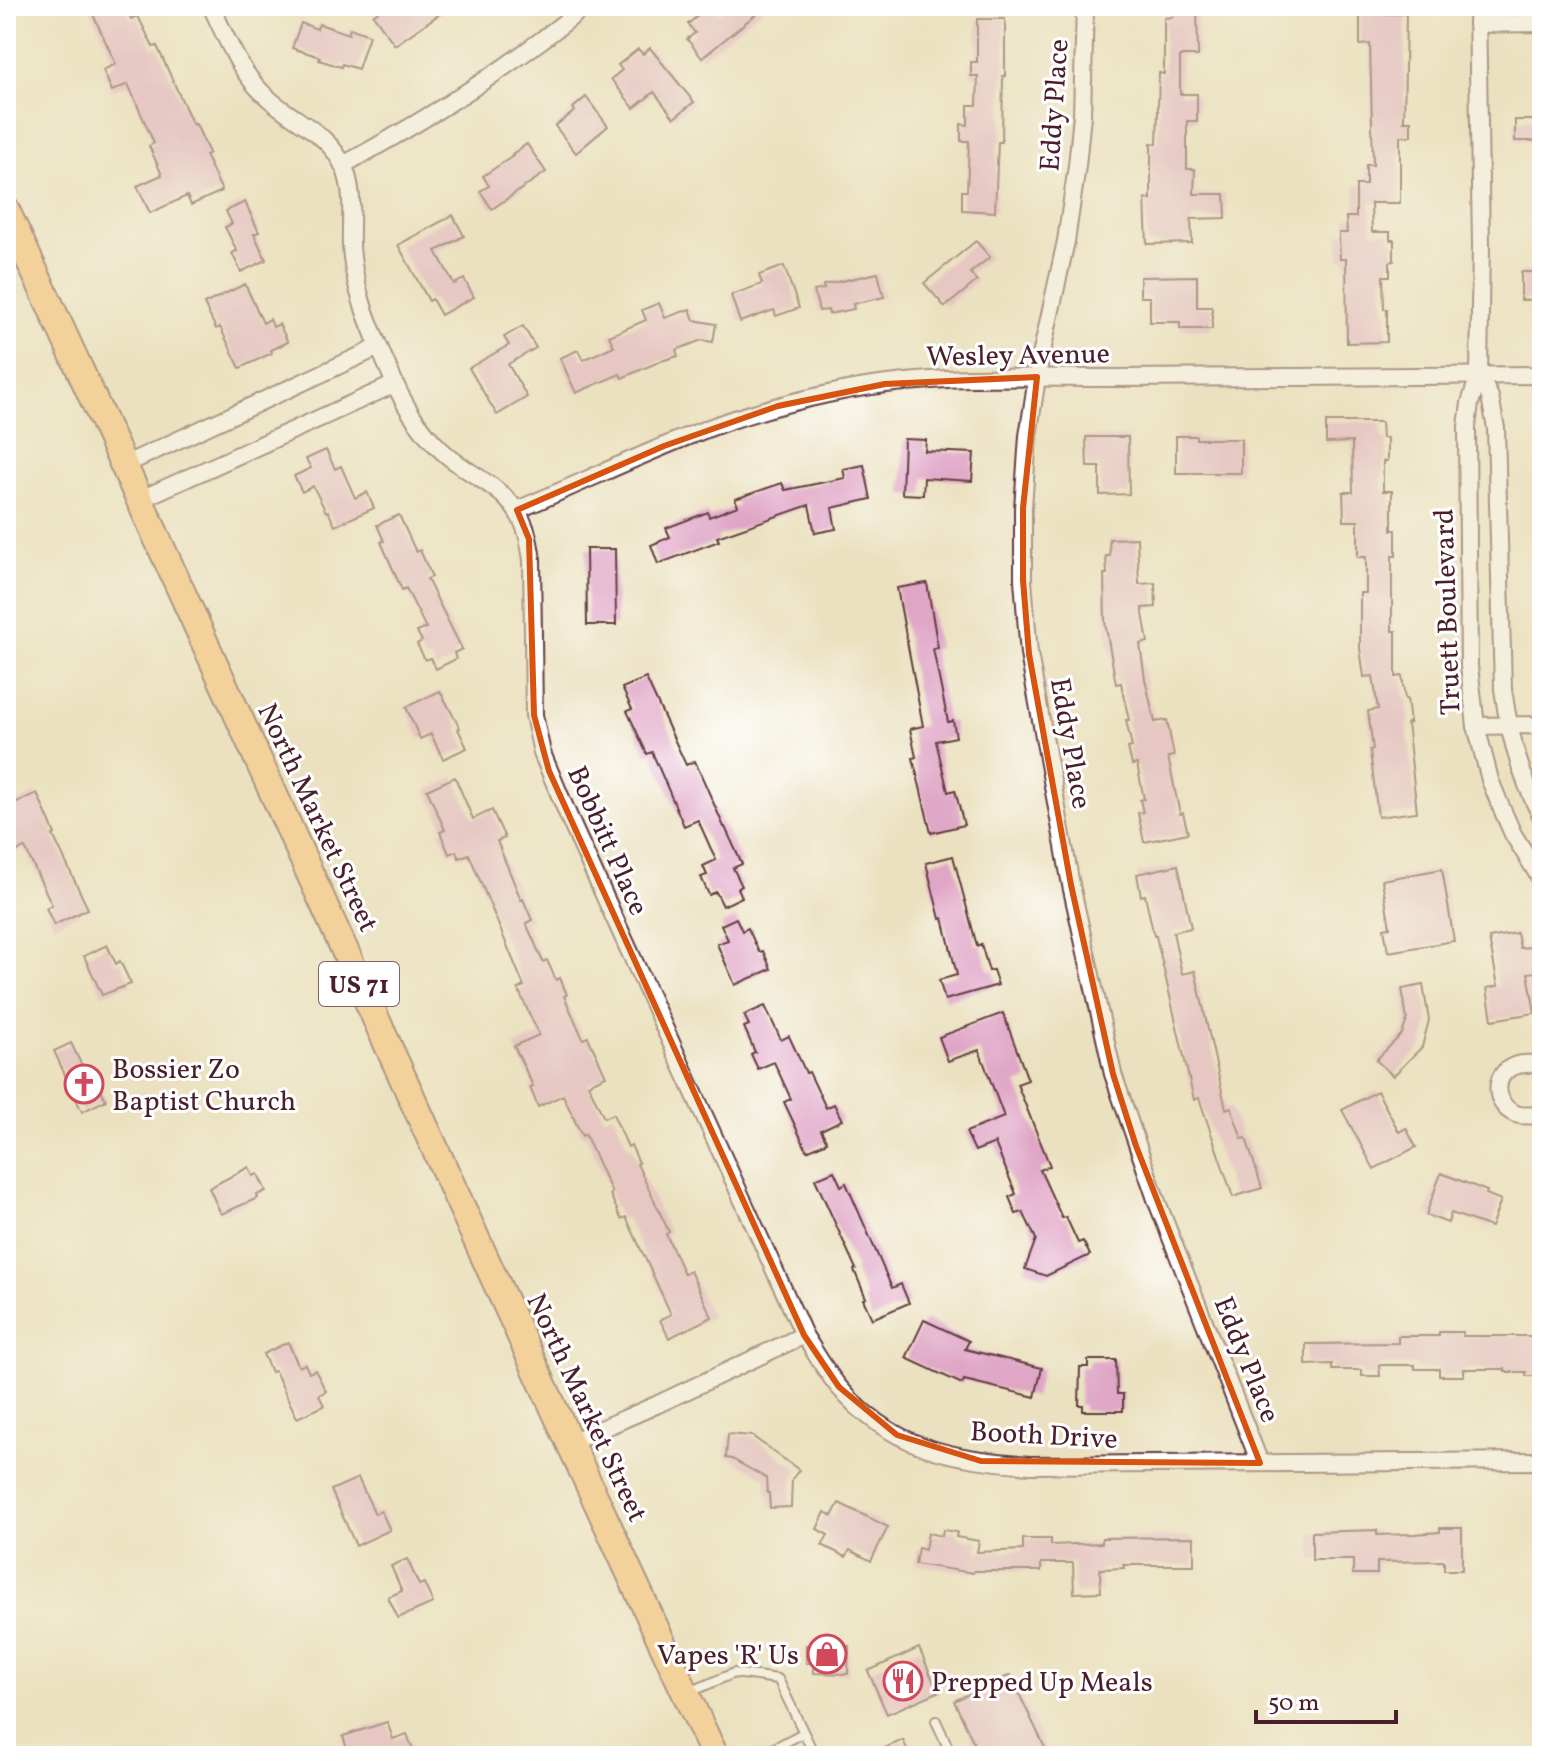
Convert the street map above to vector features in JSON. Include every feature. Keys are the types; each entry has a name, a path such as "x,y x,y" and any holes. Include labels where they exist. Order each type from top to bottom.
{"main road":[{"name":"North Market Street","path":"6,210 715,1756"}],"street":[{"name":"Bobbitt Place","path":"211,6 234,55 255,85 282,109 318,133 343,165 351,194 351,245 360,299 401,398 429,437 450,458 505,496 524,523 532,560 534,715 542,753 804,1335"},
{"path":"343,165 494,76 585,6"},
{"name":"Eddy Place","path":"1085,6 1082,115 1077,166 1066,241 1037,377 1028,436 1023,508 1023,580 1029,654 1071,885 1109,1059 1157,1202 1260,1463"},
{"name":"Truett Boulevard","path":"1477,6 1481,245 1479,375 1470,403 1467,427 1469,666 1476,726 1490,780 1513,834 1542,881"},
{"path":"1477,24 1542,23"},
{"path":"124,465 379,347"},
{"name":"Truett Boulevard","path":"1479,375 1490,397 1496,428 1501,655 1508,726 1525,783 1542,817"},
{"name":"Wesley Avenue","path":"517,510 720,424 831,393 885,384 939,379 1037,377 1542,375"},
{"path":"139,500 395,384"},
{"path":"1476,726 1542,725"},
{"path":"1542,1064 1511,1067 1499,1083 1498,1091 1506,1109 1516,1114 1542,1115"},
{"path":"569,1443 804,1335"},
{"name":"Booth Drive","path":"804,1335 839,1387 871,1418 917,1445 981,1461 1030,1465 1542,1461"}],"lane":[{"path":"686,1694 734,1673 778,1679 815,1756"},
{"path":"936,1721 952,1756"},
{"path":"759,1756 803,1733"}],"highlighted area":[{"path":"1037,377 1023,508 1023,580 1029,654 1071,885 1113,1074 1136,1146 1260,1463 981,1461 897,1435 839,1387 804,1335 549,771 534,715 529,539 517,510 664,446 778,406 885,384"}],"building":[{"path":"89,6 125,6 131,19 138,16 153,47 157,46 193,125 196,124 209,153 205,155 222,191 191,205 187,196 150,213 137,186 162,175 149,146 154,143 128,84 112,91 103,70 116,64"},
{"path":"386,6 451,6 395,45 373,15"},
{"path":"710,6 720,13 729,6 766,6 702,58 687,39 695,33 688,24"},
{"path":"1173,6 1197,6 1198,56 1180,56 1180,94 1197,94 1197,121 1187,121 1187,169 1195,169 1194,194 1225,194 1226,218 1191,219 1192,243 1147,244 1145,199 1151,199 1151,143 1157,144 1159,73 1164,74 1164,18 1173,17"},
{"path":"1360,14 1406,14 1404,121 1411,121 1411,136 1400,136 1400,203 1371,203 1372,232 1390,232 1390,240 1394,240 1390,276 1383,276 1387,342 1347,343 1346,259 1340,259 1339,233 1347,233 1346,217 1356,217 1356,185 1366,185 1366,165 1373,165 1370,44 1360,45"},
{"path":"977,19 1005,19 1002,142 998,142 995,212 962,210 962,191 967,191 969,141 961,141 961,124 968,125 968,105 977,105 978,76 971,76 971,62 977,62"},
{"path":"301,23 317,29 319,24 349,34 350,28 369,35 358,69 319,60 320,57 292,48"},
{"path":"650,48 694,102 674,118 654,92 634,108 611,79 622,70 618,65 638,49 643,54"},
{"path":"586,97 608,126 576,153 555,126 575,111 573,108"},
{"path":"1515,120 1542,120 1542,141 1515,141"},
{"path":"527,144 546,172 492,209 480,191 489,186 483,176"},
{"path":"245,202 259,232 254,234 266,260 241,272 232,253 237,251 225,227 232,224 226,211"},
{"path":"453,215 464,236 436,251 454,284 464,279 474,297 441,315 432,299 429,301 398,245"},
{"path":"976,241 990,257 970,273 977,281 945,307 924,283"},
{"path":"784,266 799,308 776,316 774,310 740,322 731,295 762,284 759,275"},
{"path":"1521,272 1542,272 1542,300 1521,300"},
{"path":"878,273 884,297 853,304 854,309 829,314 828,310 819,311 814,291 824,289 823,285"},
{"path":"1197,276 1197,307 1212,307 1212,329 1180,329 1180,322 1150,322 1150,297 1140,297 1140,277"},
{"path":"245,284 263,323 270,319 273,327 279,324 288,342 240,368 220,327 216,329 204,304"},
{"path":"659,303 665,318 690,309 694,320 716,324 713,342 702,340 676,350 678,356 622,378 620,374 576,393 560,358 578,350 583,360 614,346 609,336 646,320 642,310"},
{"path":"523,326 536,348 508,364 527,397 497,415 469,368 509,345 504,337"},
{"path":"1326,422 1381,422 1382,438 1387,438 1383,491 1392,491 1392,530 1396,530 1396,556 1392,556 1392,631 1396,631 1396,677 1402,676 1407,699 1417,812 1378,817 1368,711 1378,709 1373,676 1364,677 1360,648 1360,593 1366,593 1366,557 1358,557 1358,521 1344,521 1343,492 1353,492 1352,442 1326,443"},
{"path":"1176,436 1241,439 1241,473 1176,473"},
{"path":"1086,437 1128,437 1129,494 1100,495 1100,467 1087,467"},
{"path":"904,439 926,440 925,451 974,453 972,481 924,478 923,495 902,494"},
{"path":"326,450 335,469 341,466 355,498 367,492 374,508 335,526 313,486 302,492 294,476 311,468 306,459"},
{"path":"864,465 871,499 832,508 836,529 815,533 809,505 717,537 719,541 658,564 651,545 670,537 666,528 708,512 709,517 738,506 735,499 782,483 785,490 845,478 843,469"},
{"path":"399,515 416,552 420,550 432,577 427,579 462,649 454,653 456,659 436,669 431,658 425,660 417,644 422,641 417,632 426,628 406,588 402,590 381,542 384,541 377,525"},
{"path":"1137,538 1139,584 1155,583 1156,607 1142,608 1148,642 1140,644 1145,679 1155,722 1167,720 1174,756 1168,757 1180,814 1183,813 1188,833 1144,842 1138,813 1143,812 1140,800 1144,799 1137,764 1132,765 1128,748 1132,747 1126,720 1129,720 1121,683 1116,684 1105,622 1104,574 1107,574 1106,556 1110,556 1109,539"},
{"path":"586,549 615,549 616,625 587,625"},
{"path":"927,583 938,648 933,649 948,722 953,721 956,737 936,741 948,792 955,790 964,825 931,833 913,758 916,757 910,729 923,726 897,588"},
{"path":"646,678 686,765 695,761 742,864 733,868 742,886 738,888 742,897 723,906 716,892 709,895 701,877 707,875 703,866 716,860 698,820 684,826 652,752 647,754 627,711 632,709 622,688"},
{"path":"440,691 467,748 443,759 431,734 420,739 406,707"},
{"path":"455,777 473,819 492,810 505,838 497,841 532,920 526,923 543,962 547,960 556,980 560,978 567,995 564,996 583,1039 588,1037 606,1076 588,1084 604,1118 613,1114 628,1147 631,1145 684,1274 690,1271 712,1317 669,1338 660,1320 671,1314 626,1217 621,1219 585,1134 582,1136 563,1095 538,1107 530,1087 533,1086 514,1046 539,1035 518,989 524,986 469,854 459,858 456,851 449,854 440,832 445,830 427,790"},
{"path":"37,793 88,909 54,925 46,908 52,905 25,848 17,851 6,827 6,807"},
{"path":"953,856 977,946 981,944 989,971 993,970 998,985 945,1000 939,980 957,975 926,863"},
{"path":"1178,865 1191,928 1173,932 1182,974 1195,971 1226,1109 1231,1107 1242,1139 1246,1138 1262,1188 1233,1197 1199,1098 1194,1100 1156,936 1145,895 1141,896 1137,874"},
{"path":"1442,869 1454,941 1388,952 1384,928 1390,927 1382,880"},
{"path":"736,918 742,931 748,928 771,969 735,985 717,944 728,940 721,925"},
{"path":"1517,933 1520,948 1531,947 1536,972 1528,973 1535,1013 1492,1020 1487,988 1498,986 1489,938"},
{"path":"107,945 116,964 120,961 131,984 102,995 84,956"},
{"path":"1423,985 1429,1020 1422,1047 1393,1076 1376,1060 1402,1034 1407,1020 1402,989"},
{"path":"765,1006 781,1040 789,1036 826,1108 834,1104 842,1120 821,1130 827,1142 807,1151 784,1102 791,1099 774,1062 758,1069 751,1054 755,1052 744,1027 749,1025 744,1015"},
{"path":"1003,1013 1028,1080 1017,1084 1050,1166 1040,1170 1062,1218 1066,1217 1078,1243 1083,1241 1090,1255 1046,1276 1025,1269 1036,1239 1023,1212 1016,1214 1009,1197 1016,1194 995,1143 975,1151 966,1132 1004,1117 979,1050 948,1061 939,1037"},
{"name":"Bossier Zo Baptist Church","path":"71,1043 83,1068 89,1065 106,1100 82,1112 54,1051"},
{"path":"1377,1091 1399,1132 1406,1128 1416,1147 1374,1169 1342,1110"},
{"path":"249,1167 253,1176 258,1174 266,1191 257,1195 258,1198 221,1214 209,1188"},
{"path":"834,1171 841,1186 846,1183 892,1288 901,1284 909,1303 872,1319 863,1299 866,1298 856,1269 815,1179"},
{"path":"1441,1173 1487,1191 1486,1194 1501,1200 1491,1227 1451,1213 1448,1223 1426,1215"},
{"path":"924,1320 969,1341 965,1349 1042,1368 1035,1397 964,1380 962,1384 906,1358"},
{"path":"1439,1332 1463,1332 1463,1336 1542,1336 1542,1376 1526,1376 1526,1372 1505,1372 1505,1369 1464,1369 1464,1376 1439,1376 1439,1369 1379,1365 1380,1376 1362,1376 1362,1370 1332,1370 1332,1364 1306,1365 1306,1344 1398,1343 1398,1336 1439,1336"},
{"path":"288,1342 299,1367 305,1364 309,1373 315,1370 326,1391 319,1395 324,1406 297,1418 275,1371 271,1372 263,1354"},
{"path":"1088,1360 1116,1360 1117,1394 1123,1394 1123,1411 1083,1411 1083,1405 1079,1405 1080,1367 1088,1367"},
{"path":"728,1434 752,1436 799,1470 792,1479 791,1507 770,1508 766,1478 726,1458"},
{"path":"358,1478 375,1514 381,1511 390,1530 356,1546 331,1490"},
{"path":"839,1503 888,1527 871,1561 850,1550 846,1557 822,1545 828,1535 817,1529 825,1512 832,1516"},
{"path":"1440,1528 1462,1528 1462,1570 1444,1570 1444,1561 1377,1562 1377,1574 1353,1574 1353,1560 1312,1560 1312,1532 1377,1530 1377,1535 1414,1534 1440,1532"},
{"path":"943,1530 957,1532 956,1537 979,1541 977,1552 1023,1550 1023,1539 1051,1539 1051,1545 1102,1543 1102,1538 1194,1537 1194,1565 1123,1565 1124,1568 1100,1569 1101,1592 1074,1593 1073,1563 1041,1563 1041,1571 973,1573 915,1564 918,1548 925,1550 928,1533 942,1536"},
{"path":"407,1559 419,1585 424,1583 433,1603 398,1618 388,1597 402,1591 391,1566"},
{"name":"Vapes 'R' Us","path":"806,1645 849,1646 848,1674 814,1673 814,1663 806,1663"},
{"name":"Prepped Up Meals","path":"919,1648 938,1692 887,1714 868,1671"},
{"path":"1010,1675 1049,1756 980,1756 954,1701"},
{"path":"387,1722 393,1739 407,1734 415,1756 349,1756 343,1736"},
{"path":"903,1740 910,1756 866,1756"}],"place":[{"name":"Bossier Zo Baptist Church","path":"84,1084"},
{"name":"Vapes 'R' Us","path":"827,1654"},
{"name":"Prepped Up Meals","path":"903,1681"}]}
